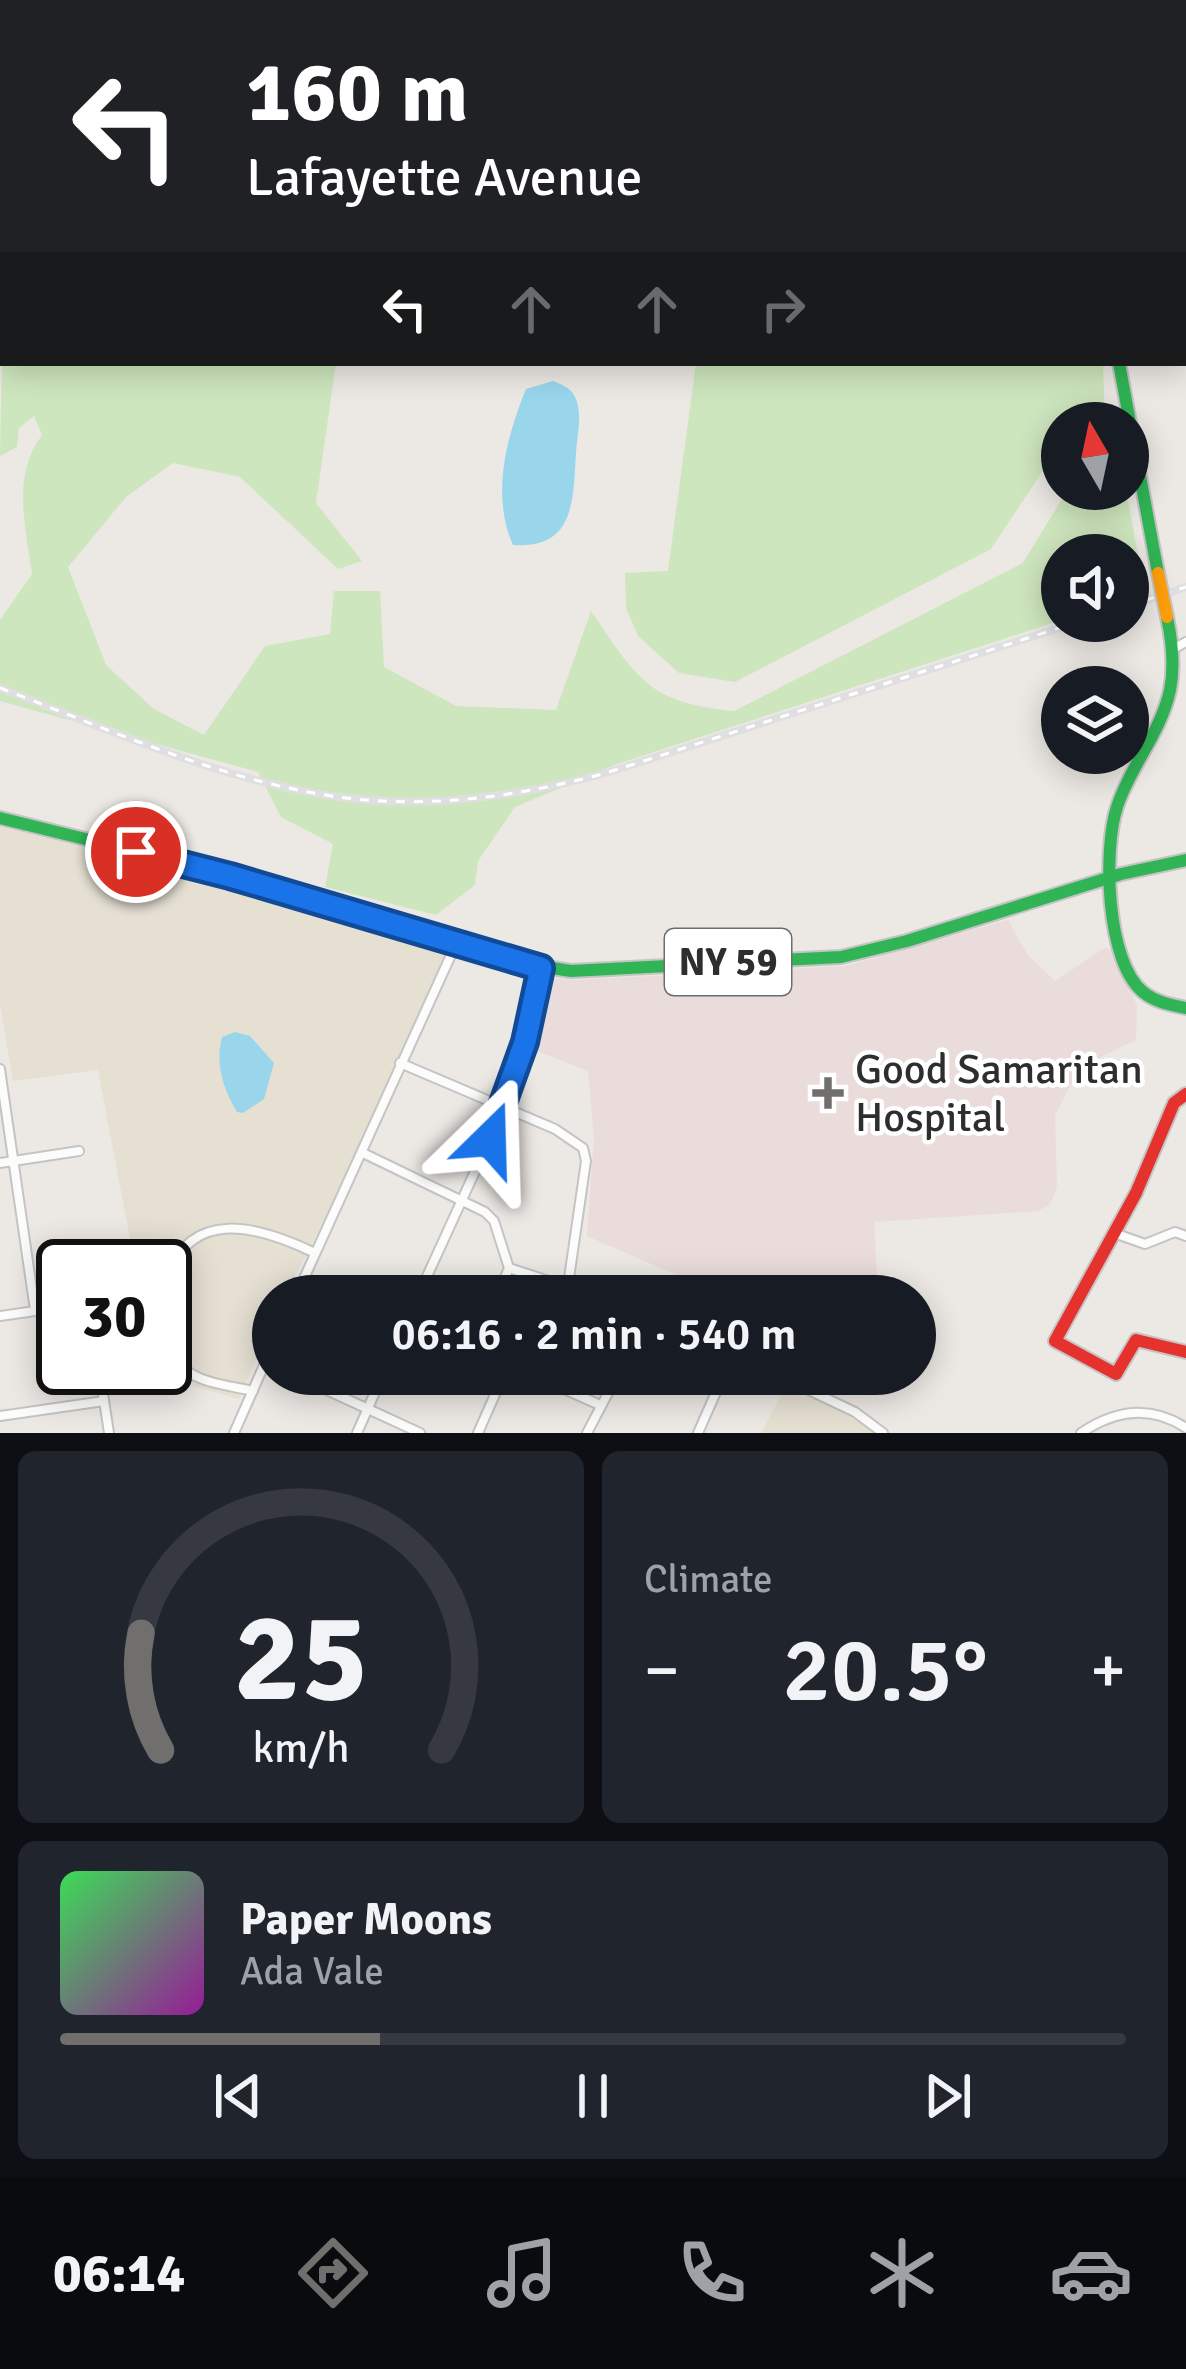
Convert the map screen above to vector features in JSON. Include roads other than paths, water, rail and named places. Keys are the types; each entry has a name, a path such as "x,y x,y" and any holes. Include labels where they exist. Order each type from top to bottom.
{"main road":[{"path":"1120,366 1157,573 1167,617 1182,646 1165,710 1116,810 1109,878 1128,972 1156,1001 1186,1008"},
{"name":"NY 59","path":"0,818 202,868 541,968 600,971 841,957 1186,860"},
{"path":"1186,1094 1174,1103 1150,1163 1055,1341 1116,1374 1136,1340 1186,1352"}],"street":[{"path":"305,1275 456,943"},
{"path":"428,1275 504,1108 541,968"},
{"path":"400,1063 575,1139 583,1148 586,1161 569,1275"},
{"path":"0,1069 35,1310 0,1316"},
{"path":"0,1163 79,1151"},
{"path":"363,1153 494,1221 509,1268 506,1275"},
{"path":"192,1244 210,1230 253,1229 315,1252"},
{"path":"1114,1233 1145,1244 1175,1232 1186,1236"},
{"path":"509,1268 533,1275"},
{"path":"192,1375 252,1391"},
{"path":"234,1433 252,1393"},
{"path":"103,1395 109,1433"},
{"path":"339,1395 420,1433"},
{"path":"357,1433 374,1395"},
{"path":"478,1433 495,1395"},
{"path":"577,1395 600,1405"},
{"path":"587,1433 606,1395"},
{"path":"698,1433 715,1395"},
{"path":"819,1395 855,1412 883,1433"},
{"path":"0,1416 104,1401"},
{"path":"1081,1433 1118,1413 1160,1414 1186,1428"}],"water":[{"path":"553,381 571,391 579,410 571,504 567,518 549,539 513,545 503,507 507,447 526,389"},
{"path":"235,1032 250,1036 274,1063 264,1099 243,1113 232,1103 220,1066 222,1037"}],"railway":[{"path":"1149,599 1186,587"},
{"path":"0,688 247,778 332,796 436,801 504,795 606,773 1041,634"}],"place":[{"name":"Good Samaritan Hospital","path":"828,1093"}]}
